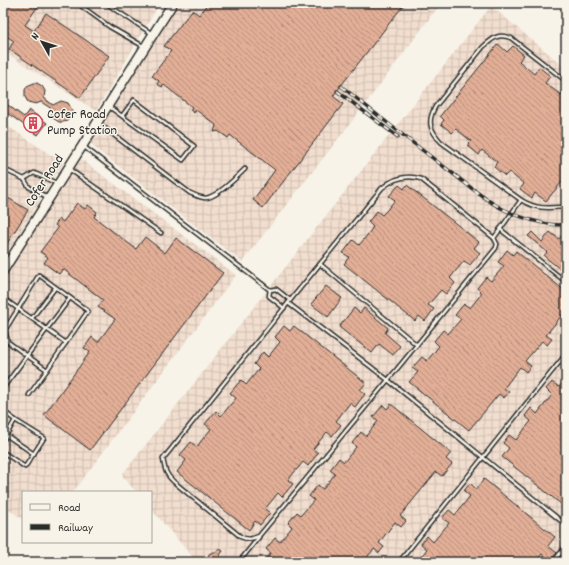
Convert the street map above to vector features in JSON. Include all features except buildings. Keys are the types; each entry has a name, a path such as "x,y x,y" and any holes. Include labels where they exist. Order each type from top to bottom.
{"street":[{"name":"Cofer Road","path":"3,271 173,3"}],"lane":[{"path":"77,3 110,27 145,48"},
{"path":"108,3 114,9 153,34"},
{"path":"566,81 511,38 500,36 491,40 483,47 434,107 430,120 431,128 441,142 521,200 531,206 550,208 566,207"},
{"path":"108,106 183,160 194,146 134,100 122,116"},
{"path":"97,123 190,193 198,196 206,198 211,196 245,169"},
{"path":"83,146 270,290 276,289 290,300"},
{"path":"3,169 24,179 29,187 50,198"},
{"path":"68,169 161,233"},
{"path":"24,179 34,173 59,184"},
{"path":"239,562 496,248 497,244 494,238 421,179 404,177 395,179 382,188 163,459 164,469 168,477 241,537 251,540 259,536"},
{"path":"494,238 521,200"},
{"path":"500,229 566,282"},
{"path":"320,264 417,345"},
{"path":"29,395 47,370 66,343 88,311 39,276 5,330 8,342 47,370"},
{"path":"32,318 55,288"},
{"path":"270,290 269,296 284,308"},
{"path":"3,298 66,343"},
{"path":"3,388 70,298"},
{"path":"288,303 388,380 566,525"},
{"path":"399,562 566,354"},
{"path":"3,410 15,420 44,438 25,467 3,452"},
{"path":"3,441 15,420"},
{"path":"6,435 34,454"},
{"path":"553,562 566,546"}],"shaded area":[{"path":"3,3 160,3 96,111 3,51"},
{"path":"179,3 441,3 363,107 242,262 96,149 91,143"},
{"path":"491,6 566,68 566,562 197,562 152,510 152,491 135,491 122,475"},
{"path":"3,123 63,163 3,260"},
{"path":"81,159 236,275 74,491 22,491 22,518 3,506 3,279"}],"railway":[{"path":"341,86 420,149 492,203 506,211 531,220 549,224 566,225"},
{"path":"337,91 398,137"}],"place":[{"name":"Cofer Road Pump Station","path":"33,123"}]}
